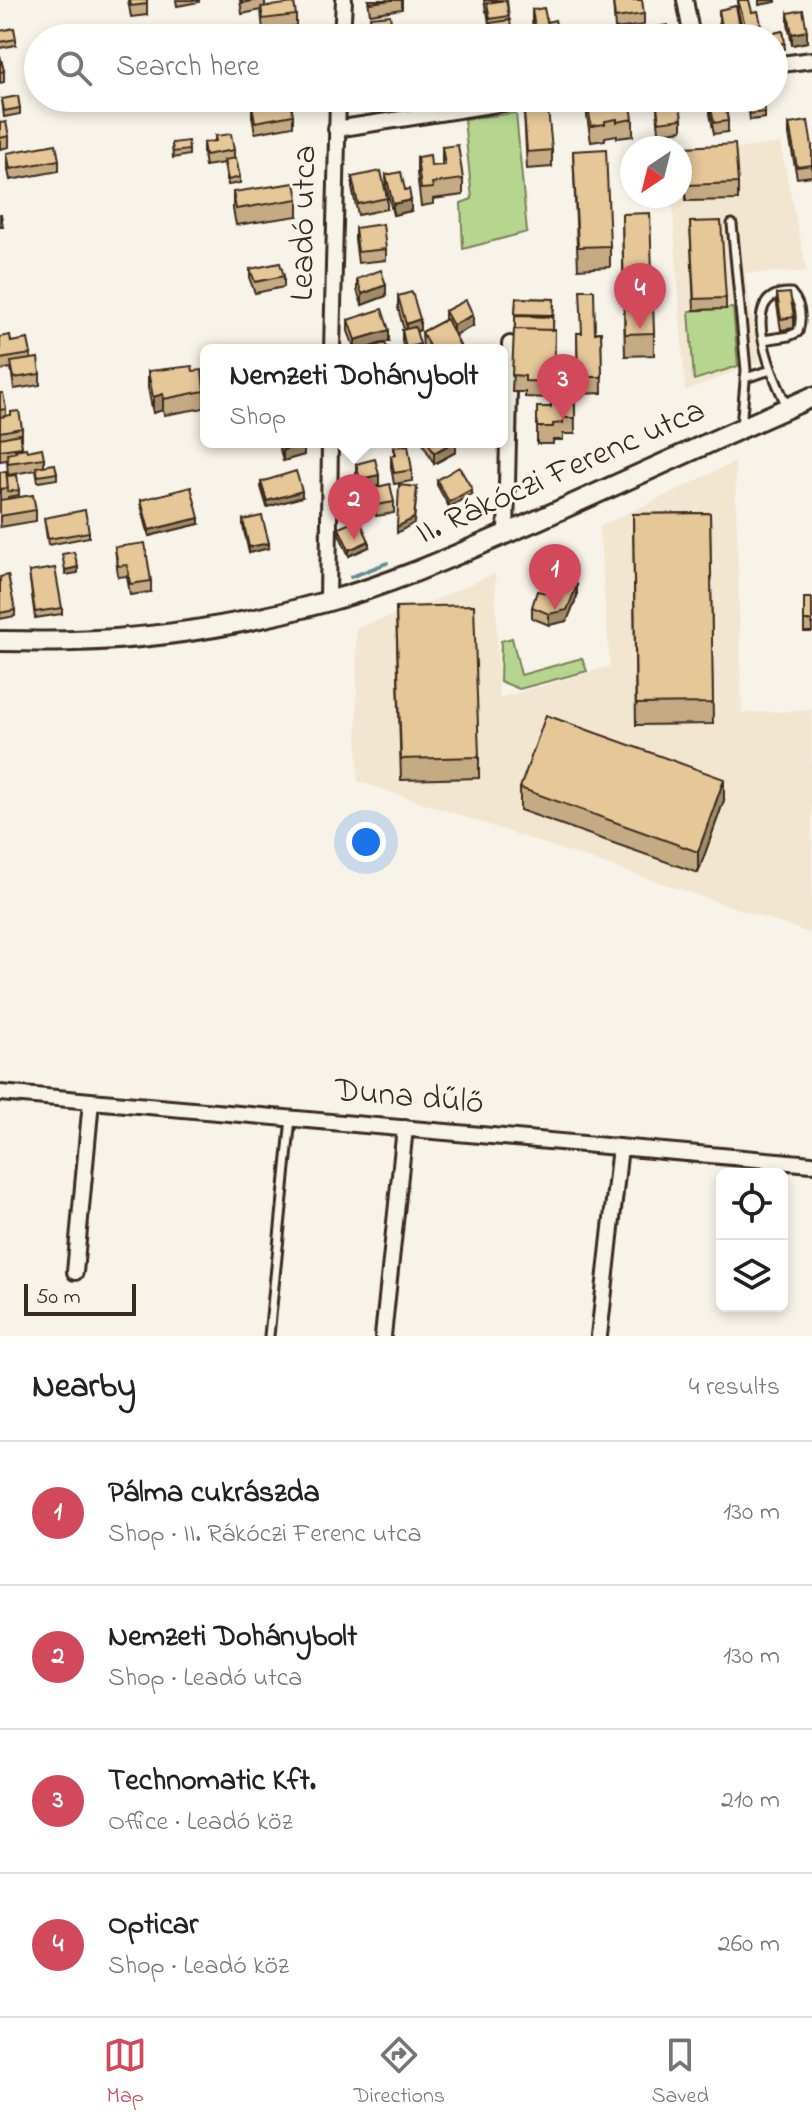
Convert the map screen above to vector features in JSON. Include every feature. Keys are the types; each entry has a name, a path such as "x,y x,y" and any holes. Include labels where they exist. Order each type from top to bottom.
{"main road":[{"name":"II. Rákóczi Ferenc utca","path":"0,641 128,638 217,626 328,602 423,568 506,533 812,397"}],"street":[{"path":"343,24 344,0"},
{"path":"685,0 689,24"},
{"path":"788,63 812,60"},
{"name":"Leadó utca","path":"332,344 337,112"},
{"path":"336,129 446,112"},
{"path":"508,438 510,344"},
{"path":"328,602 330,448"},
{"path":"506,533 508,448"},
{"name":"Duna dűlő","path":"0,1093 812,1164"},
{"path":"75,1272 91,1101"},
{"path":"383,1336 405,1128"},
{"path":"599,1336 620,1147"}],"lane":[{"path":"732,224 746,370 740,429"},
{"path":"763,340 798,332 800,312 798,301 791,293 772,296 764,306 760,328 763,340 771,370 788,408"},
{"path":"745,378 771,370"},
{"path":"269,1336 291,1118"}],"shaded area":[{"path":"780,143 807,272 745,273 760,362 685,391 673,208 692,208 692,155"},
{"path":"735,462 742,713 812,710 812,934 358,781 356,628 422,606 495,573 499,698 610,666 599,527"}],"green space":[{"path":"516,113 527,232 463,249 461,203 472,199 464,119"},
{"path":"733,308 738,366 694,380 689,311"},
{"path":"512,638 521,675 582,658 587,671 519,689 500,681 501,641"}],"building":[{"path":"130,0 147,0 147,4 131,6"},
{"path":"506,0 509,16 490,19 487,3"},
{"path":"613,0 642,0 644,14 615,18"},
{"path":"738,0 749,0 752,12 758,11 761,24 745,24"},
{"path":"294,3 296,15 263,19 261,7"},
{"path":"736,6 739,24 722,24 719,10"},
{"path":"544,8 547,22 555,20 556,24 534,24 532,10"},
{"path":"803,10 807,31 792,34 788,13"},
{"path":"390,15 391,24 371,24 370,17"},
{"path":"510,20 510,24 490,24"},
{"path":"14,28 16,39 0,42 0,31"},
{"path":"18,96 20,108 4,111 2,99"},
{"path":"253,112 292,112 293,115 255,122"},
{"path":"524,112 548,112 552,150 527,152"},
{"path":"589,112 632,112 633,119 605,121 605,124 591,126"},
{"path":"658,112 681,112 682,119 659,122"},
{"path":"712,112 726,112 728,121 714,123"},
{"path":"808,121 812,165 797,167 789,124"},
{"path":"6,122 9,136 0,138 0,123"},
{"path":"231,134 234,150 205,155 203,143 216,141 215,136"},
{"path":"188,141 189,150 173,152 172,143"},
{"path":"56,144 59,160 10,169 7,153"},
{"path":"735,144 738,183 692,185 692,147"},
{"path":"458,145 463,179 432,183 433,188 421,189 417,157 430,155 431,166 445,165 442,147"},
{"path":"606,149 610,246 578,247 573,151"},
{"path":"236,158 240,177 228,180 224,160"},
{"path":"381,171 387,198 358,204 352,177"},
{"path":"401,172 411,200 393,204 386,175"},
{"path":"295,183 298,199 236,209 233,192"},
{"path":"650,213 654,333 625,334 622,214"},
{"path":"721,221 726,298 694,299 690,222"},
{"path":"383,224 386,249 358,252 355,228"},
{"path":"280,263 284,276 255,282 250,269"},
{"path":"381,270 386,285 362,294 357,279"},
{"path":"580,290 594,290 595,333 601,332 602,377 578,377 577,333 582,333"},
{"path":"412,292 420,319 406,324 398,296"},
{"path":"790,293 794,317 781,319 777,294"},
{"path":"516,298 554,299 553,315 515,314"},
{"path":"466,300 473,315 453,325 445,311"},
{"path":"382,309 389,330 355,340 348,320"},
{"path":"515,316 553,317 553,330 515,329"},
{"path":"447,319 459,344 428,344 422,332"},
{"path":"415,327 420,344 405,344 402,330"},
{"path":"514,329 555,330 554,377 550,377 550,382 525,381 525,376 512,375"},
{"path":"10,335 11,342 28,339 31,354 0,359 0,337"},
{"path":"38,358 40,374 14,378 11,362"},
{"path":"192,366 193,371 200,370 200,392 164,399 163,394 153,397 148,371"},
{"path":"559,375 574,375 575,418 563,418 563,423 553,424 553,427 537,427 537,407 551,407 551,399 559,399"},
{"path":"0,393 3,393 6,409 0,410"},
{"path":"19,411 22,428 0,432 0,417"},
{"path":"20,434 22,447 0,450 0,438"},
{"path":"26,448 27,451 42,448 44,458 8,463 7,454"},
{"path":"394,448 408,448 412,470 394,473 391,456 396,455"},
{"path":"375,459 379,475 360,479 356,464"},
{"path":"55,464 57,473 38,476 36,467"},
{"path":"459,467 472,489 449,502 437,480"},
{"path":"6,471 8,488 0,489 0,472"},
{"path":"296,471 302,491 267,501 261,482"},
{"path":"17,475 19,490 8,492 7,476"},
{"path":"390,484 394,502 376,505 373,488"},
{"path":"399,485 417,487 414,518 397,527"},
{"path":"191,487 199,518 149,530 141,500"},
{"path":"33,495 36,510 0,516 0,500"},
{"path":"85,510 89,532 48,539 44,518"},
{"path":"710,513 713,703 636,704 633,514"},
{"path":"262,516 269,543 249,547 243,520"},
{"path":"359,519 369,541 349,550 339,528"},
{"path":"145,543 151,581 130,584 127,565 118,566 115,547"},
{"path":"74,552 78,567 65,570 62,554"},
{"path":"55,568 62,608 35,612 29,572"},
{"path":"8,575 15,610 0,613 0,577"},
{"path":"562,578 577,585 567,610 549,614 532,607 537,591 548,593 557,589"},
{"path":"804,598 812,598 812,621 804,621"},
{"path":"474,605 479,757 401,759 396,607"},
{"path":"546,715 724,779 698,852 520,788"}],"waterway":[{"path":"351,577 387,563"}],"place":[{"name":"Opticar","path":"640,329"},
{"name":"Technomatic Kft.","path":"563,420"},
{"name":"Nemzeti Dohánybolt","path":"354,540"},
{"name":"Pálma cukrászda","path":"555,610"}]}
